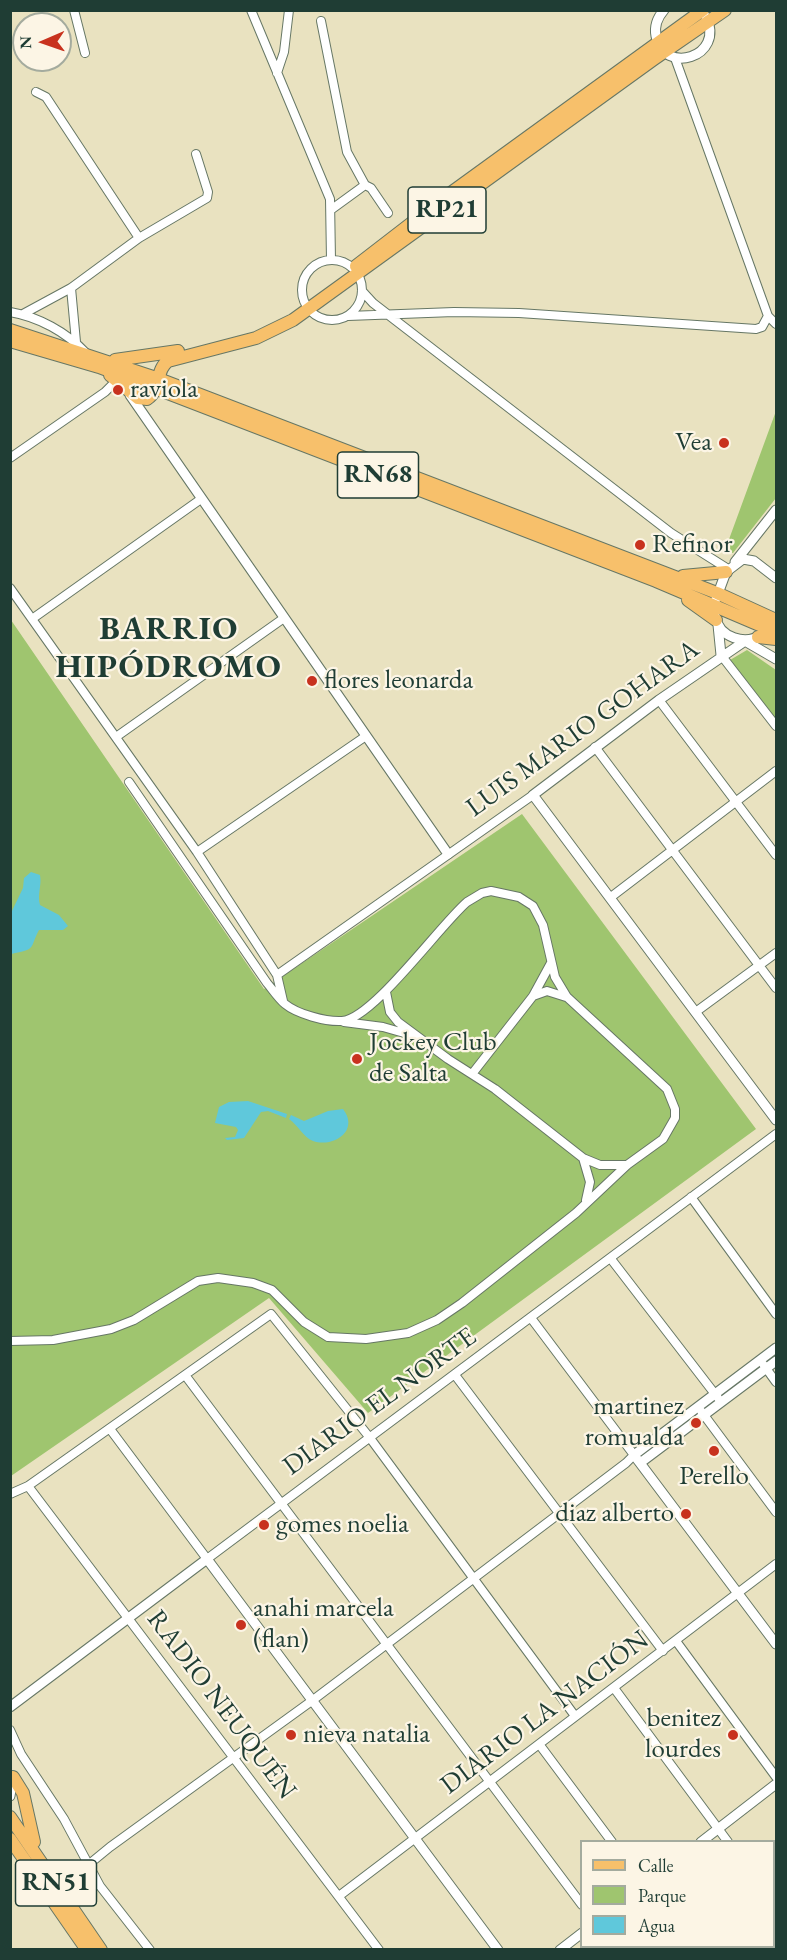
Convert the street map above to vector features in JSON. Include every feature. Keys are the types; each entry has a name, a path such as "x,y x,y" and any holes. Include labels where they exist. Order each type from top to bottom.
{"main road":[{"name":"RP21","path":"157,388 163,364 256,338 307,306 666,51 704,13 725,10"},
{"name":"RP21","path":"104,364 168,353 252,331 307,306"},
{"name":"RN68","path":"10,330 88,354 104,364 157,388 656,581 716,599"},
{"name":"RN68","path":"10,341 104,364"},
{"path":"104,364 127,391 143,399 157,388 154,365 133,359"},
{"name":"RN68","path":"157,388 674,577 775,628"},
{"path":"674,577 728,569"},
{"path":"656,581 717,623"},
{"path":"758,637 775,628"},
{"path":"12,1775 23,1793 31,1836 46,1867"},
{"name":"RN51","path":"10,1817 101,1950"},
{"name":"RN51","path":"10,1839 87,1950"},
{"path":"10,1852 30,1878 42,1885"}],"street":[{"path":"74,10 85,53"},
{"path":"251,10 332,209 332,260"},
{"path":"277,73 284,52 290,10"},
{"path":"664,10 655,27 768,316 777,324"},
{"path":"666,51 685,59 701,52 710,36 704,13"},
{"path":"321,21 347,152 365,185 370,188 388,213"},
{"path":"36,92 46,97 139,238"},
{"path":"24,314 71,288 139,238 207,198 208,192 196,154"},
{"path":"332,209 365,185"},
{"path":"728,569 671,533 388,315 362,291 355,272 332,260 313,267 306,274 302,294 307,306 322,319 331,321 348,316 388,315 454,312 519,313 756,328 766,323 768,316"},
{"path":"71,288 76,342"},
{"path":"348,316 360,301 362,291"},
{"path":"10,312 35,317 76,342 88,354"},
{"path":"10,459 105,392 117,380"},
{"path":"148,420 149,405 157,388"},
{"path":"127,391 448,854"},
{"path":"33,619 201,499"},
{"path":"777,510 728,569 716,599 721,655 777,726"},
{"path":"750,545 754,561"},
{"path":"728,569 743,559 754,561 777,578"},
{"path":"10,588 197,852 277,975 284,1003"},
{"path":"116,737 284,618"},
{"path":"717,623 729,635 777,659"},
{"name":"LUIS MARIO GOHARA","path":"277,975 533,795 594,747 721,655 745,641 758,637"},
{"path":"658,700 777,855"},
{"path":"197,852 366,736"},
{"path":"594,747 673,848 777,988"},
{"path":"611,897 777,771"},
{"path":"129,782 284,1003 296,1011 383,1027 418,1037"},
{"path":"533,795 777,1120"},
{"path":"10,1341 53,1340 111,1329 134,1320 198,1281 218,1278 253,1283 272,1290 304,1322 328,1337 350,1340 396,1336 436,1320 462,1303 586,1202 627,1165 663,1139 671,1129 675,1109 672,1097 660,1082 567,998 551,963 543,925 533,906 519,897 491,891 476,895 460,908 386,992 360,1012 342,1021"},
{"path":"697,1011 777,953"},
{"path":"472,1074 533,996 551,963"},
{"path":"533,996 547,991 567,998"},
{"path":"386,992 392,1016 583,1158 600,1166 627,1165"},
{"name":"DIARIO EL NORTE","path":"10,1707 777,1134"},
{"path":"583,1158 590,1182 586,1202"},
{"path":"691,1197 777,1314"},
{"path":"611,1259 718,1398"},
{"path":"10,1494 28,1486 271,1314 370,1438 471,1578 575,1716"},
{"path":"531,1318 777,1644"},
{"path":"637,1459 698,1407 718,1398 764,1364 777,1348"},
{"path":"764,1364 777,1361"},
{"path":"764,1364 777,1382"},
{"path":"185,1375 580,1902"},
{"path":"455,1375 663,1651"},
{"path":"60,1888 313,1700 559,1512 627,1463 637,1459 705,1415 718,1398"},
{"path":"698,1407 777,1512"},
{"path":"110,1429 416,1836 498,1950"},
{"name":"RADIO NEUQUÉN","path":"28,1486 379,1950"},
{"name":"DIARIO LA NACIÓN","path":"339,1896 777,1564"},
{"path":"676,1641 777,1777"},
{"path":"614,1688 726,1840"},
{"path":"10,1730 21,1754 64,1820 100,1886 150,1950"},
{"path":"539,1744 611,1840"},
{"path":"10,1796 12,1775"},
{"path":"704,1840 777,1784"},
{"path":"560,1950 580,1935"}],"green space":[{"path":"776,411 776,498 733,553 724,553"},
{"name":"Jockey Club de Salta","path":"11,620 264,989 522,814 756,1129 368,1413 269,1298 11,1476"},
{"path":"747,650 776,670 776,724 730,660"}],"water":[{"path":"31,872 40,875 40,905 59,915 68,926 63,930 39,930 29,949 11,954 11,913 23,888 24,878"},
{"path":"248,1101 287,1114 286,1118 268,1111 261,1112 244,1138 227,1140 225,1138 235,1137 238,1130 236,1127 215,1123 219,1107 229,1102"},
{"path":"343,1109 348,1124 346,1131 336,1140 329,1142 321,1143 309,1139 289,1119 291,1115 304,1121 328,1111"}],"place":[{"name":"raviola","path":"118,390"},
{"name":"Vea","path":"724,443"},
{"name":"Refinor","path":"640,545"},
{"name":"flores leonarda","path":"312,681"},
{"name":"Jockey Club de Salta","path":"357,1059"},
{"name":"martinez romualda","path":"696,1423"},
{"name":"Perello","path":"714,1451"},
{"name":"diaz alberto","path":"686,1514"},
{"name":"gomes noelia","path":"264,1525"},
{"name":"anahi marcela (flan)","path":"241,1625"},
{"name":"nieva natalia","path":"291,1735"},
{"name":"benitez lourdes","path":"733,1735"}],"district":[{"name":"BARRIO HIPÓDROMO","path":"169,649"}]}
